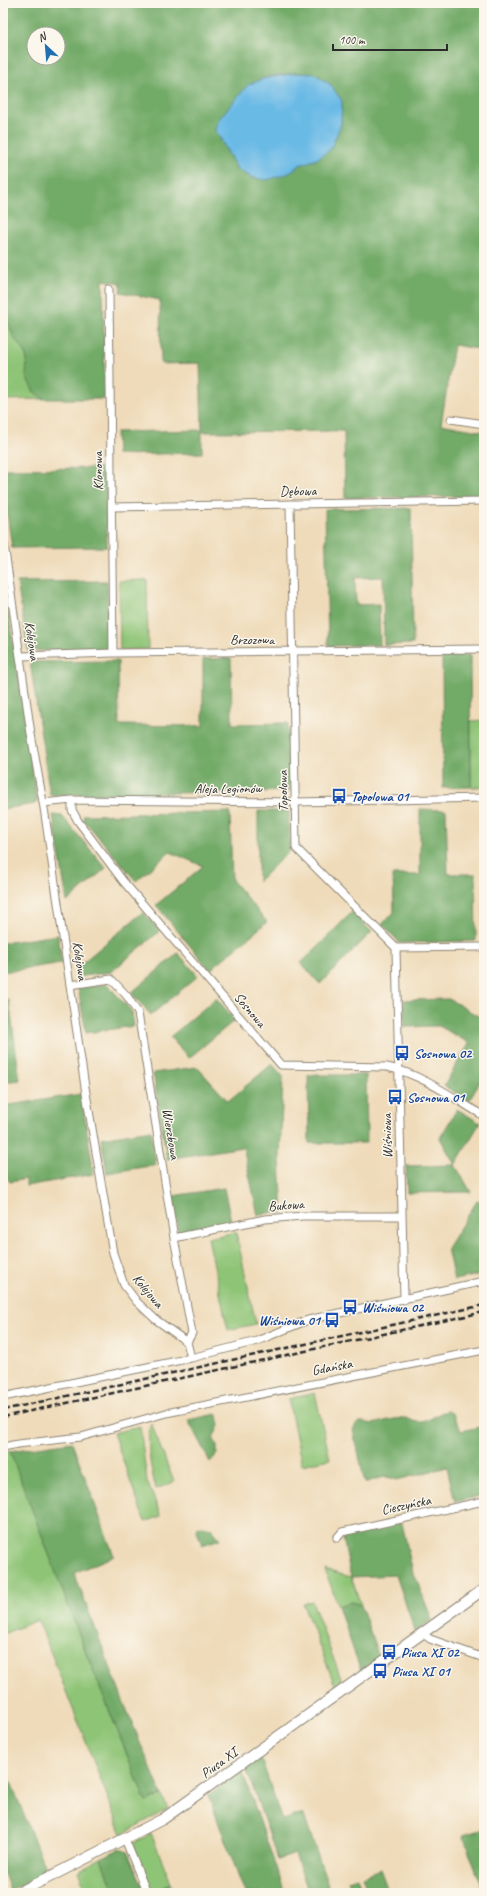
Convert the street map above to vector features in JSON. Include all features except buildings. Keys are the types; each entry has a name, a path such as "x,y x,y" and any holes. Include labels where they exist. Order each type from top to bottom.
{"street":[{"name":"Klonowa","path":"109,289 114,653"},
{"path":"451,419 484,424"},
{"name":"Dębowa","path":"112,507 484,501"},
{"name":"Topolowa","path":"290,504 296,848 396,948"},
{"name":"Kolejowa","path":"3,537 31,734 43,803 112,1253 124,1285 137,1302 155,1319 187,1342"},
{"name":"Brzozowa","path":"21,656 114,653 484,649"},
{"name":"Aleja Legionów","path":"43,803 72,800 296,802 484,798"},
{"name":"Sosnowa","path":"72,800 72,810 78,821 123,881 281,1065 387,1067 399,1069 413,1074 484,1116"},
{"path":"396,948 484,947"},
{"name":"Wiśniowa","path":"396,948 404,1300"},
{"name":"Wierzbowa","path":"70,985 111,979 127,996 138,1013 174,1238 192,1333 187,1342"},
{"name":"Bukowa","path":"174,1238 265,1219 303,1216 402,1216"},
{"path":"3,1396 191,1358 257,1341 302,1322 484,1281"},
{"path":"187,1342 191,1358"},
{"name":"Gdańska","path":"3,1447 92,1435 184,1409 484,1350"},
{"name":"Cieszyńska","path":"337,1538 342,1532 484,1501"},
{"name":"Piusa XI","path":"18,1893 163,1818 484,1589"},
{"path":"422,1633 430,1639 484,1658"},
{"path":"125,1839 147,1893"}],"green space":[{"path":"3,3 484,3 484,350 454,345 441,424 484,432 484,496 345,498 344,431 202,432 202,453 117,455 116,432 202,430 200,363 161,364 160,300 120,292 121,283 103,280 105,399 44,399 34,392 26,377 27,359 25,352 14,338 3,309","holes":["296,73 315,74 331,85 341,101 341,124 317,159 253,178 237,169 215,129 228,109 242,95 262,79"]},
{"path":"3,309 20,346 25,352 34,392 44,399 3,400"},
{"path":"106,468 107,547 12,548 3,486 3,469"},
{"path":"411,508 413,644 384,645 383,577 355,578 356,605 379,604 380,645 328,646 325,509"},
{"path":"3,576 37,800 35,804 3,809"},
{"path":"147,580 148,649 120,650 119,581"},
{"path":"107,581 109,649 28,651 17,582"},
{"path":"442,655 470,655 471,787 443,788"},
{"path":"231,658 232,724 288,723 290,791 50,795 30,662 118,661 119,725 203,726 203,659"},
{"path":"484,720 484,787 471,787 471,721"},
{"path":"420,809 446,810 448,874 475,874 476,941 400,943 382,924 394,912 393,875 420,875"},
{"path":"258,811 289,811 290,850 258,882"},
{"path":"230,812 232,880 267,922 210,970 156,905 203,866 170,852 136,881 83,819 84,815"},
{"path":"53,815 62,816 106,868 67,902"},
{"path":"143,912 160,931 111,972 77,977 76,968"},
{"path":"352,912 372,932 320,984 301,963"},
{"path":"58,935 62,963 3,972 3,943"},
{"path":"178,953 198,976 151,1015 131,993"},
{"path":"107,984 132,1012 134,1026 86,1033 78,988"},
{"path":"216,998 235,1020 189,1058 170,1037"},
{"path":"449,999 483,1019 479,1027 484,1030 484,1075 469,1101 444,1086 469,1043 439,1026 405,1027 404,1000"},
{"path":"9,1000 20,1080 3,1082 3,1001"},
{"path":"272,1064 283,1076 280,1160 283,1213 273,1212 258,1215 243,1147 167,1159 153,1073 197,1067 228,1101"},
{"path":"308,1075 366,1075 367,1143 309,1143"},
{"path":"81,1094 94,1174 26,1186 26,1179 10,1182 3,1172 3,1106"},
{"path":"457,1109 480,1123 455,1165 440,1138"},
{"path":"151,1130 156,1165 107,1173 101,1138"},
{"path":"455,1165 471,1192 407,1193 406,1166"},
{"path":"224,1188 231,1221 178,1232 173,1196"},
{"path":"477,1201 484,1203 484,1274 454,1280 447,1248"},
{"path":"236,1232 256,1324 228,1330 208,1238"},
{"path":"315,1393 330,1459 302,1465 288,1399"},
{"path":"448,1411 453,1414 461,1431 484,1426 484,1495 455,1502 447,1467 396,1480 385,1477 365,1483 353,1430 358,1423 364,1422 373,1424 404,1418 416,1422 422,1422"},
{"path":"216,1414 219,1424 213,1438 217,1446 217,1454 210,1462 188,1420"},
{"path":"151,1423 174,1482 156,1489 152,1473 149,1447 149,1430"},
{"path":"140,1426 147,1481 161,1516 145,1522 113,1433"},
{"path":"72,1442 114,1556 74,1573 124,1703 162,1795 146,1802 85,1650 10,1451"},
{"path":"10,1451 85,1650 146,1802 162,1795 168,1809 122,1834 38,1620 3,1634 3,1453"},
{"path":"402,1523 414,1578 416,1578 432,1620 415,1632 396,1575 351,1577 343,1538 347,1537 346,1535"},
{"path":"204,1526 211,1528 220,1539 202,1545 196,1528"},
{"path":"325,1570 351,1577 361,1605 351,1602 338,1606"},
{"path":"312,1601 343,1684 336,1688 303,1604"},
{"path":"351,1602 361,1605 379,1658 361,1671 338,1606"},
{"path":"261,1758 282,1820 303,1813 331,1893 309,1893 295,1854 278,1860 246,1768"},
{"path":"3,1762 47,1873 10,1890 3,1871"},
{"path":"242,1770 285,1893 245,1893 208,1795"},
{"path":"484,1829 484,1884 481,1885 463,1835"},
{"path":"151,1833 171,1883 150,1892 133,1844"},
{"path":"119,1849 128,1852 146,1893 115,1893 101,1858"},
{"path":"101,1858 115,1893 87,1893 78,1871"},
{"path":"380,1869 389,1893 368,1893 362,1876"},
{"path":"357,1877 363,1893 353,1893 348,1880"},
{"path":"171,1883 175,1893 150,1892"}],"water":[{"path":"296,73 315,74 331,85 342,101 341,124 331,149 317,159 300,165 287,174 267,180 253,178 237,169 215,129 219,119 248,85 262,79"}],"railway":[{"path":"3,1410 484,1305"},
{"path":"3,1417 484,1312"}],"place":[{"name":"Topolowa 01","path":"339,796"},
{"name":"Sosnowa 02","path":"402,1053"},
{"name":"Sosnowa 01","path":"395,1097"},
{"name":"Wiśniowa 02","path":"350,1307"},
{"name":"Wiśniowa 01","path":"332,1320"},
{"name":"Piusa XI 02","path":"389,1652"},
{"name":"Piusa XI 01","path":"380,1671"}]}
